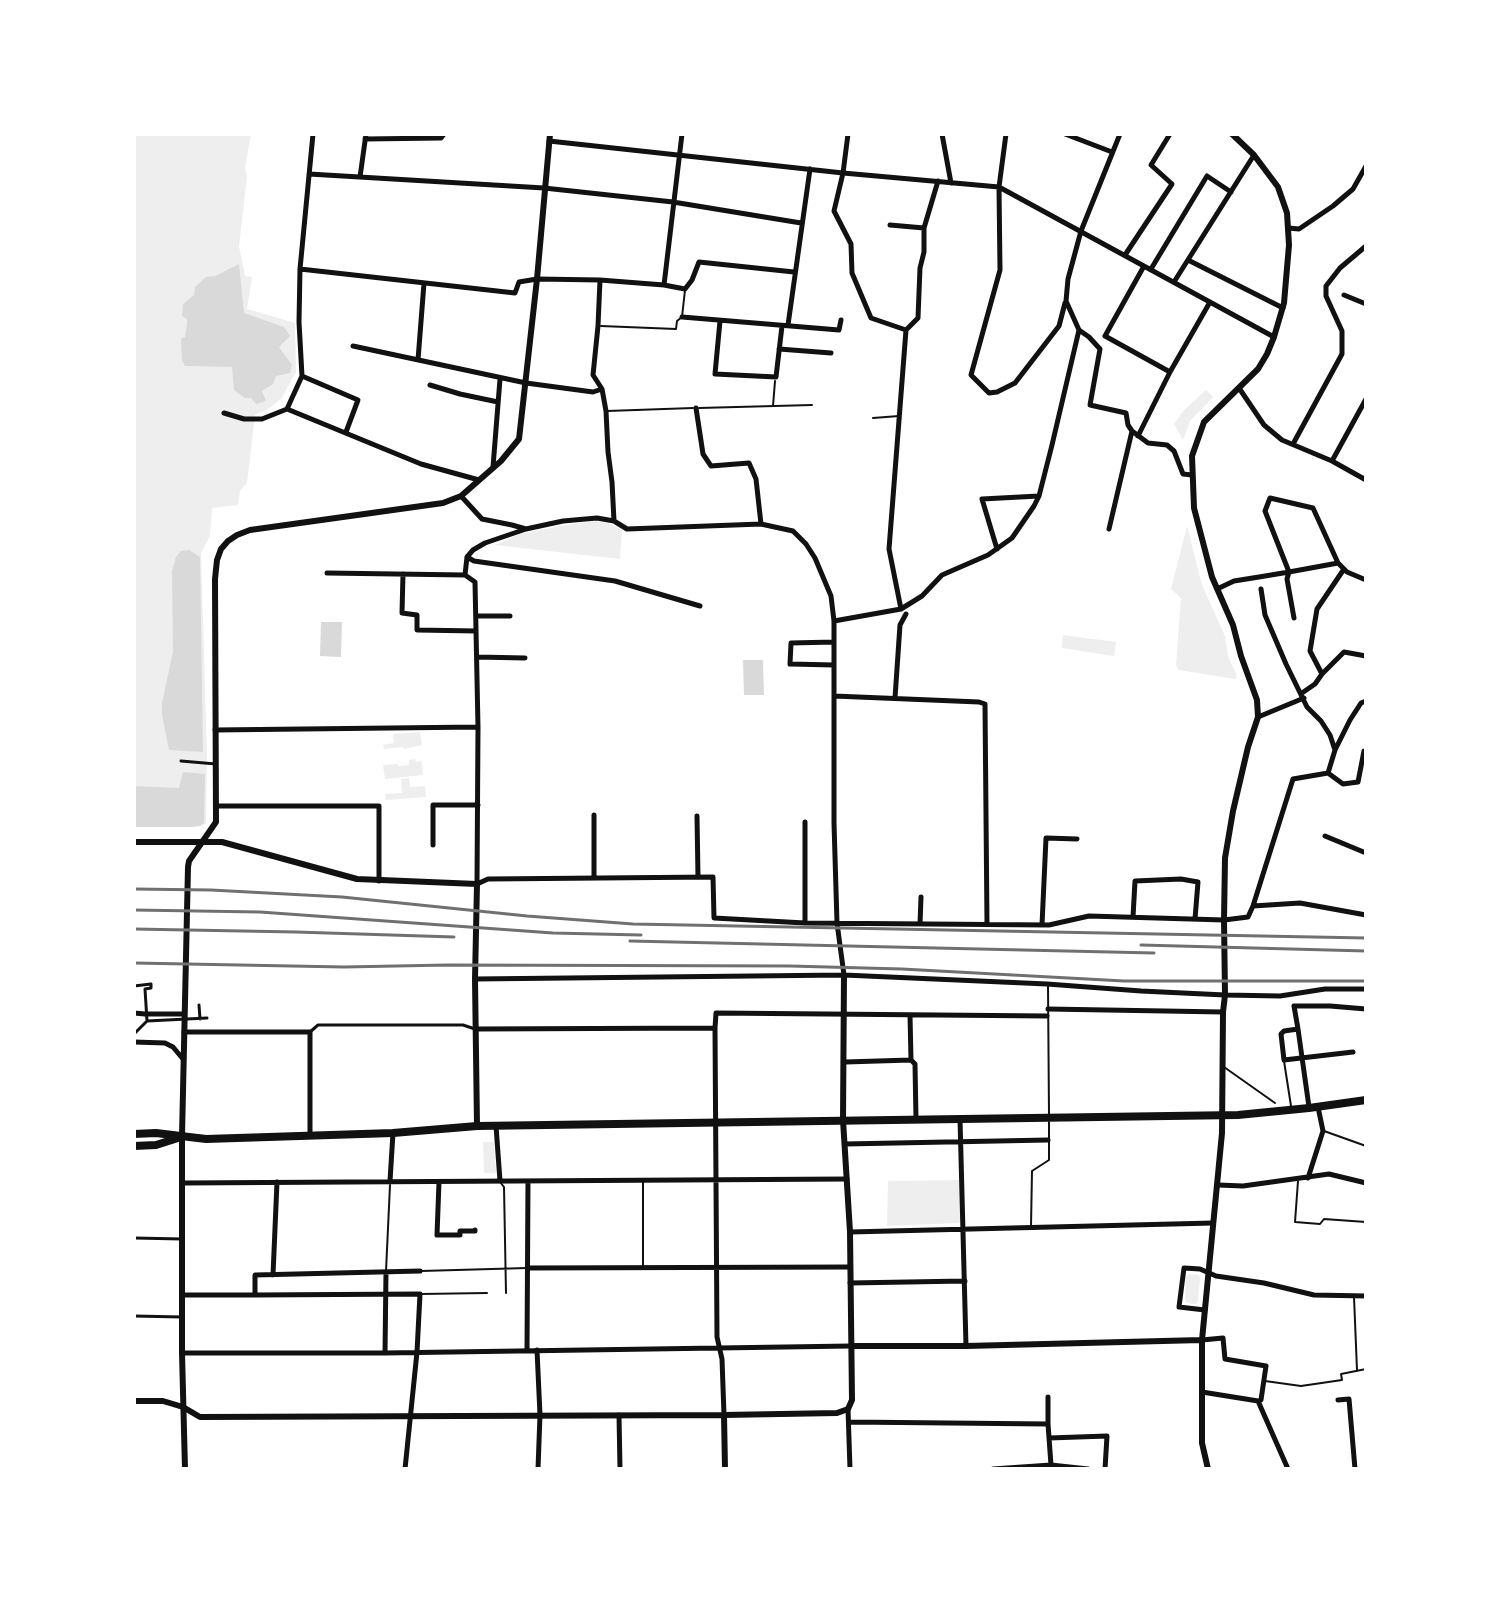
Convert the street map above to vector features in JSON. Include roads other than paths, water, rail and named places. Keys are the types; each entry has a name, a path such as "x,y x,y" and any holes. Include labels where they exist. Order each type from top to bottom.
{"highway":[{"path":"134,1134 156,1133 206,1139 393,1133 496,1125 1222,1115 1314,1108 1366,1100"},
{"path":"134,1146 156,1145 182,1136"}],"street":[{"path":"224,413 244,419 262,419 287,409 302,376 300,269 313,134"},
{"path":"360,177 365,137 441,138 444,134"},
{"path":"664,285 682,134"},
{"path":"848,134 834,211 851,244 852,273 871,318 906,330"},
{"path":"942,134 951,183"},
{"path":"1006,134 999,187 1000,270 971,375 989,393 1015,383 1059,326 1081,231 1120,134"},
{"path":"1065,134 1113,152"},
{"path":"1125,255 1172,184 1151,165 1170,134"},
{"path":"1208,1469 1202,1443 1202,1340 1222,1115 1225,858 1248,747 1258,717 1257,700 1233,625 1216,590 1194,508 1192,456 1204,422 1258,369 1274,337 1283,308 1289,245 1287,213 1278,187 1254,155 1232,134"},
{"path":"185,1469 182,1136 188,867 216,822 217,560 228,541 250,530 443,503 461,496 519,439 550,138 843,173 999,187 1274,337"},
{"path":"1174,282 1254,155"},
{"path":"1288,228 1299,229 1333,206 1353,189 1366,166"},
{"path":"720,321 715,374 776,377 810,169"},
{"path":"309,174 544,188 673,202 801,223"},
{"path":"1170,372 1105,336 1207,176 1231,192"},
{"path":"895,698 900,625 904,612 889,549 906,330 918,318 924,228 938,181"},
{"path":"890,225 924,228"},
{"path":"1293,444 1342,354 1342,331 1326,296 1326,286 1340,268 1366,246"},
{"path":"1188,260 1283,308"},
{"path":"300,269 515,293 519,282 537,279 600,280 685,289 699,262 794,272"},
{"path":"600,280 593,375 602,389 606,411 614,521"},
{"path":"418,360 424,283"},
{"path":"1344,295 1366,304"},
{"path":"1066,301 1079,330 1100,349 1090,405 1126,413 1132,431 1148,443 1167,445 1174,451 1183,474 1192,475"},
{"path":"1138,436 1210,302"},
{"path":"682,317 839,330 841,320"},
{"path":"834,621 904,612 942,575 997,549 1012,538 1039,496 1079,330"},
{"path":"353,346 500,379 593,392 602,389"},
{"path":"779,349 831,353"},
{"path":"302,376 358,400 346,433"},
{"path":"493,467 500,379"},
{"path":"430,385 498,402"},
{"path":"1239,388 1264,425 1282,440 1332,461 1366,480"},
{"path":"1332,461 1366,399"},
{"path":"696,408 703,454 711,466 749,463 756,479 761,524"},
{"path":"287,409 421,464 479,480"},
{"path":"1109,529 1132,431"},
{"path":"461,496 482,519 526,529"},
{"path":"997,549 982,499 1039,496"},
{"path":"1294,618 1287,579 1289,572 1265,511 1270,498 1313,508 1338,563 1366,580"},
{"path":"465,575 467,557 485,543 526,529 597,518 614,521 627,529 761,524 793,531 815,558 831,596 834,621 834,823 837,923 844,975 843,1120 850,1232 850,1469"},
{"path":"467,557 474,561 615,581 700,606"},
{"path":"1216,590 1234,581 1338,563"},
{"path":"1322,674 1310,651 1317,609 1344,569"},
{"path":"327,573 465,575 475,582 478,727 477,1126"},
{"path":"403,574 402,613 417,615 417,630 476,631"},
{"path":"1261,589 1265,615 1286,664 1307,707 1330,735 1335,750"},
{"path":"476,616 510,616"},
{"path":"834,642 791,643 790,664 834,665"},
{"path":"1258,717 1303,696 1344,652 1366,656"},
{"path":"477,657 525,658"},
{"path":"834,696 985,704 987,924"},
{"path":"1328,773 1335,750 1355,711 1366,701"},
{"path":"215,730 478,727"},
{"path":"134,842 222,842 357,879 379,881 477,884 488,879 713,877 714,918 805,923 1042,925 1089,916 1224,920 1248,917 1293,779 1328,773 1343,784 1358,782 1366,751"},
{"path":"181,761 216,764"},
{"path":"433,845 433,805 478,805"},
{"path":"216,806 379,806 379,881"},
{"path":"594,815 594,878"},
{"path":"697,816 698,877"},
{"path":"805,822 805,923"},
{"path":"1325,836 1366,853"},
{"path":"1042,925 1046,838 1077,839"},
{"path":"1133,917 1135,881 1181,879 1198,882 1195,919"},
{"path":"920,924 921,897"},
{"path":"1253,906 1300,903 1366,915"},
{"path":"475,979 844,975 1225,995 1280,996 1325,989 1366,989"},
{"path":"134,986 151,984 151,988 145,989 147,1021"},
{"path":"199,1005 200,1019"},
{"path":"1308,1178 1323,1131 1302,1057 1294,1006 1366,1009"},
{"path":"725,1469 722,1359 717,1337 716,1013 1223,1012"},
{"path":"134,1013 184,1014"},
{"path":"910,1015 917,1120"},
{"path":"134,1034 147,1021 207,1018"},
{"path":"184,1032 310,1032 318,1025 463,1025 475,1029 715,1028"},
{"path":"1298,1029 1281,1034 1284,1060 1353,1052"},
{"path":"310,1032 310,1136"},
{"path":"134,1042 165,1043 183,1059"},
{"path":"845,1062 911,1060"},
{"path":"960,1119 966,1346"},
{"path":"496,1125 500,1181"},
{"path":"390,1181 393,1133"},
{"path":"845,1144 1048,1140"},
{"path":"1218,1185 1243,1186 1329,1174 1366,1183"},
{"path":"183,1183 847,1179"},
{"path":"527,1350 528,1181"},
{"path":"273,1275 277,1182"},
{"path":"439,1182 437,1235 460,1235 460,1231 475,1230"},
{"path":"850,1232 1213,1223"},
{"path":"134,1238 182,1239"},
{"path":"528,1268 850,1267"},
{"path":"1205,1310 1179,1307 1184,1268 1314,1295 1366,1296"},
{"path":"255,1295 255,1275 420,1271"},
{"path":"385,1353 386,1272"},
{"path":"850,1283 965,1281"},
{"path":"182,1295 420,1294 405,1469"},
{"path":"134,1316 182,1317"},
{"path":"182,1353 966,1346 1223,1338 1225,1359 1266,1366 1261,1400 1258,1401"},
{"path":"537,1350 540,1415 538,1469"},
{"path":"1202,1392 1258,1401"},
{"path":"1048,1397 1051,1465"},
{"path":"1338,1400 1349,1399 1355,1469"},
{"path":"134,1401 163,1401 183,1407 200,1417 724,1415 837,1413 848,1409"},
{"path":"1258,1401 1288,1469"},
{"path":"619,1414 620,1469"},
{"path":"849,1422 1048,1424"},
{"path":"1049,1438 1107,1436 1105,1469"},
{"path":"993,1469 1051,1465 1088,1469"}],"lane":[{"path":"598,326 676,329 677,321 682,317 685,289"},
{"path":"773,407 776,377"},
{"path":"606,411 812,405"},
{"path":"873,418 899,416"},
{"path":"1031,1227 1032,1171 1049,1160 1047,984"},
{"path":"1284,1060 1291,1110"},
{"path":"1223,1066 1275,1103"},
{"path":"1323,1131 1366,1146"},
{"path":"1298,1179 1295,1222 1320,1224 1324,1219 1366,1222"},
{"path":"643,1180 644,1268"},
{"path":"386,1272 390,1181"},
{"path":"500,1181 504,1187 506,1293"},
{"path":"420,1271 528,1268"},
{"path":"420,1294 487,1293"},
{"path":"1354,1296 1357,1371"},
{"path":"1264,1381 1301,1386 1342,1380 1341,1374 1366,1369"}],"railway":[{"path":"134,889 342,897 633,924 1366,938"},
{"path":"134,910 260,912 553,933 641,935"},
{"path":"134,929 454,937"},
{"path":"630,941 1154,953"},
{"path":"1141,945 1366,951"},
{"path":"134,963 344,967 790,966 1124,981 1366,981"}]}
